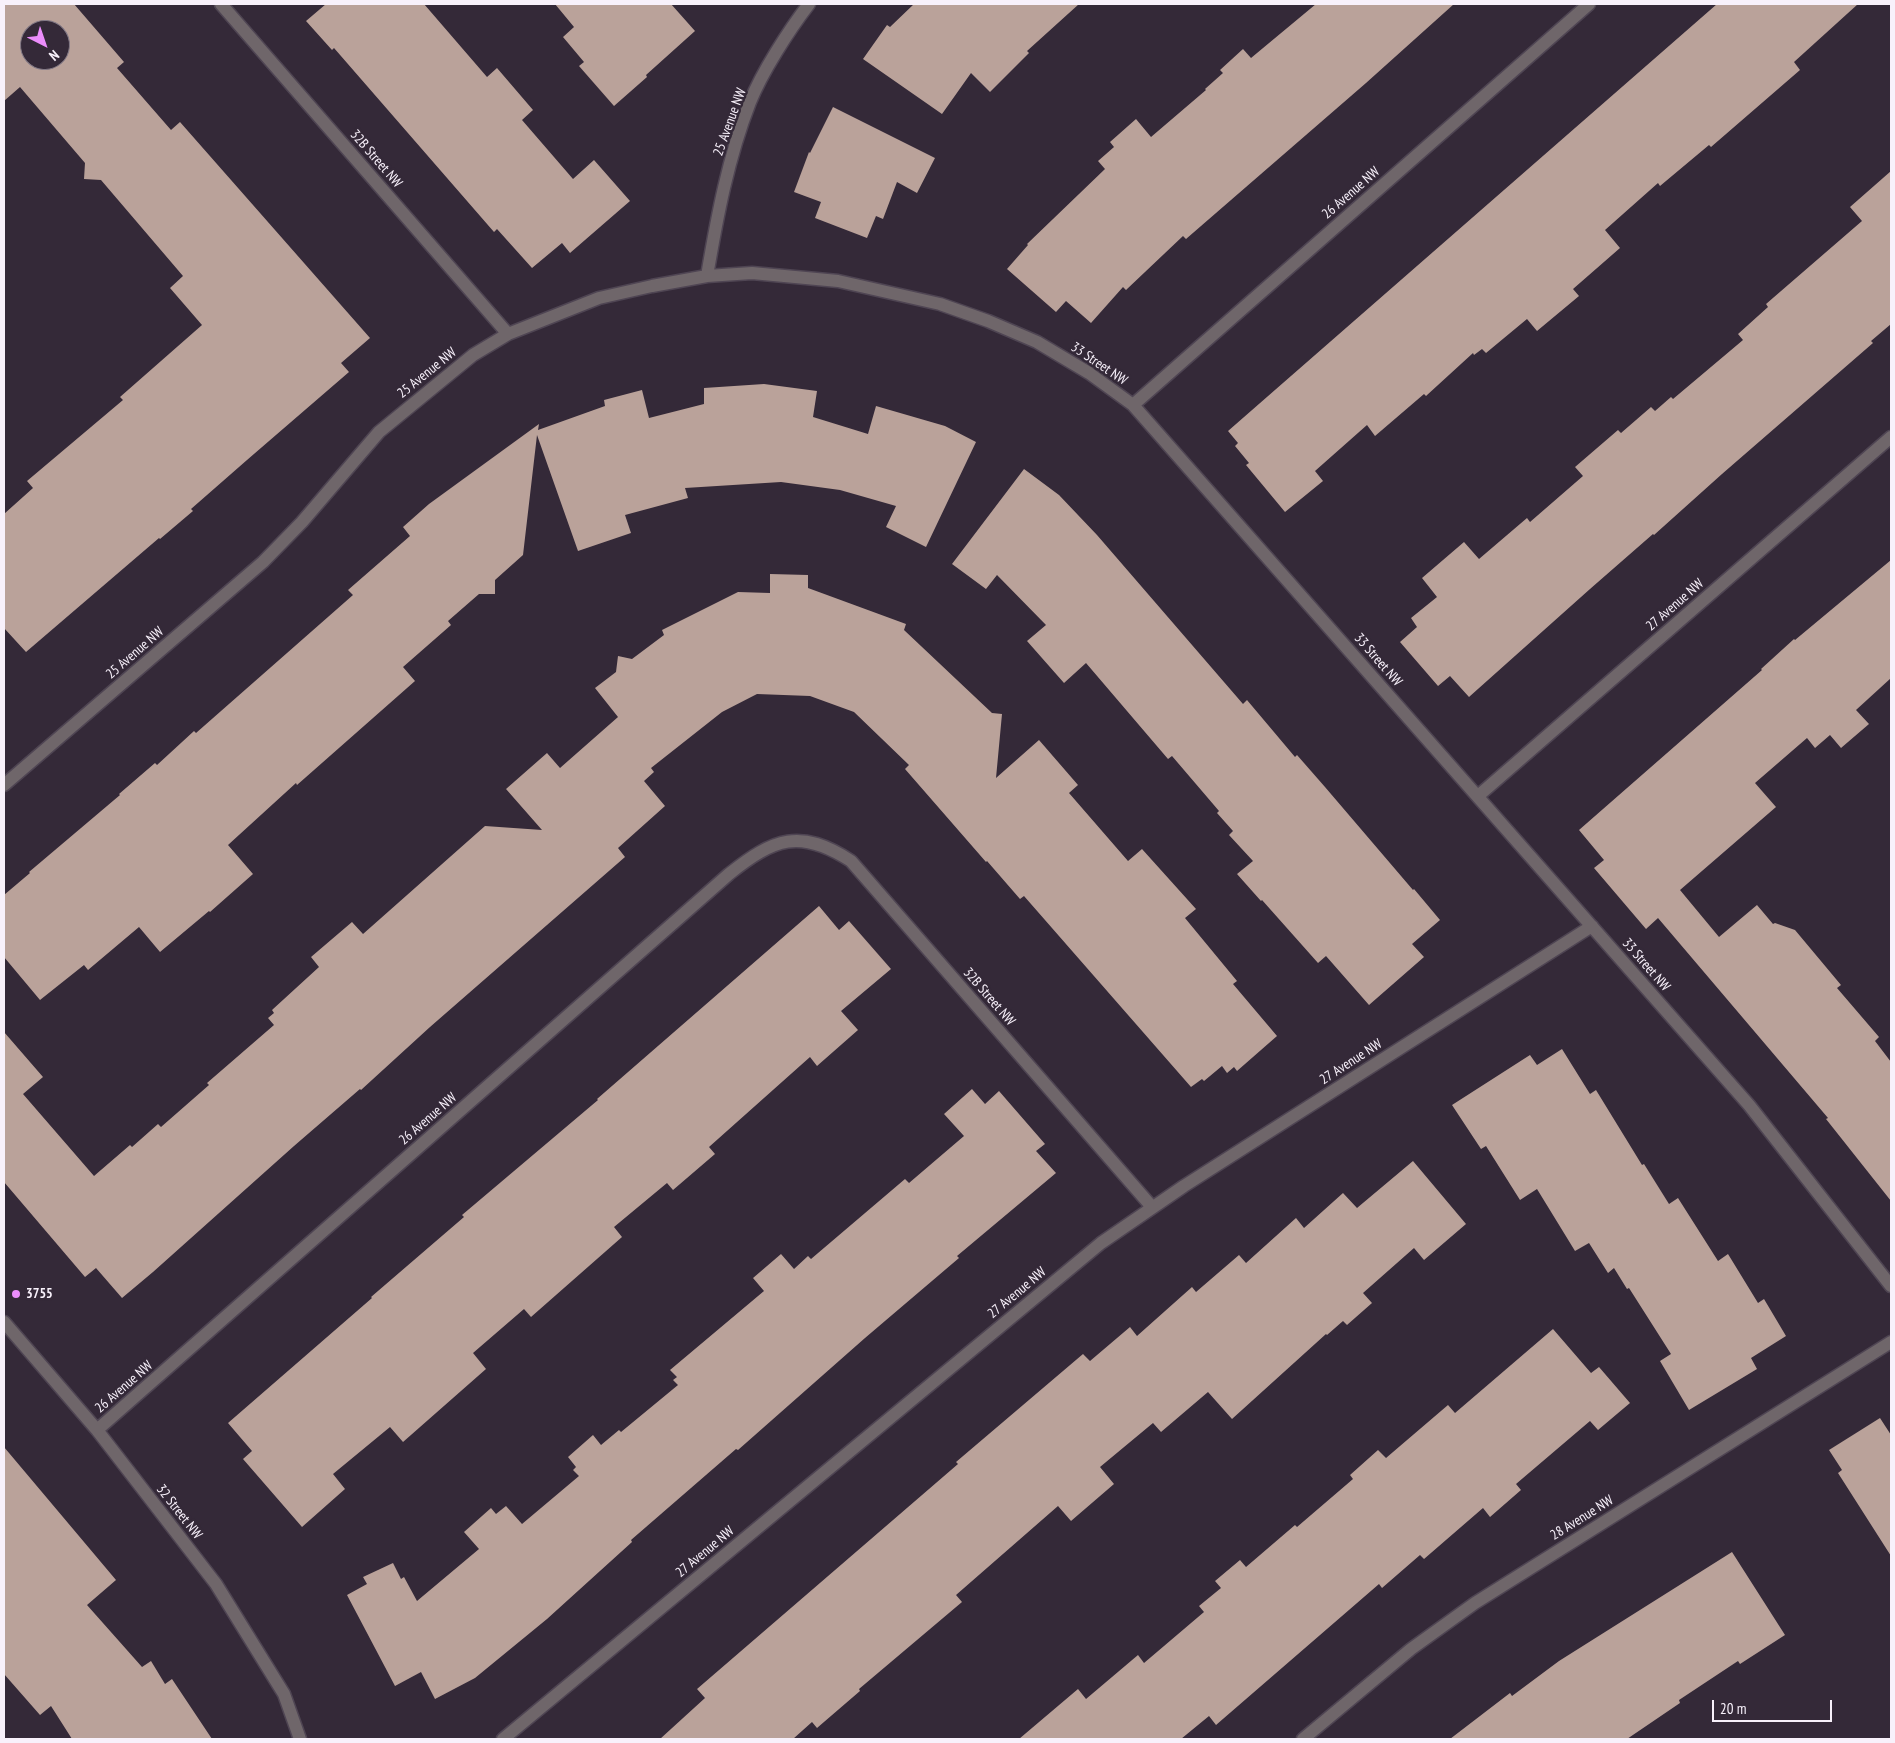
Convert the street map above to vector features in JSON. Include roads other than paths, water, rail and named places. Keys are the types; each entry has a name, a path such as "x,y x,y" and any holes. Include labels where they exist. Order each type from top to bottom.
{"street":[{"name":"32B Street NW","path":"221,4 508,334"},
{"name":"25 Avenue NW","path":"4,785 263,562 302,522 379,432 473,355 508,334 599,298 707,276 719,209 734,150 751,101 774,58 809,4"},
{"name":"26 Avenue NW","path":"1133,405 1589,4"},
{"name":"33 Street NW","path":"707,276 752,274 838,281 940,304 988,321 1037,342 1089,373 1133,405 1749,1105 1891,1286"},
{"name":"27 Avenue NW","path":"1478,796 1891,437"},
{"name":"32B Street NW","path":"784,840 808,841 833,849 851,860 1152,1207"},
{"name":"26 Avenue NW","path":"97,1430 730,874 747,860 784,840"},
{"name":"27 Avenue NW","path":"503,1739 1101,1243 1152,1207 1592,926"},
{"name":"32 Street NW","path":"4,1322 97,1430 216,1584 284,1694 300,1739"},
{"name":"28 Avenue NW","path":"1303,1739 1411,1649 1475,1603 1891,1342"}],"place":[{"name":"3755","path":"16,1294"}]}
